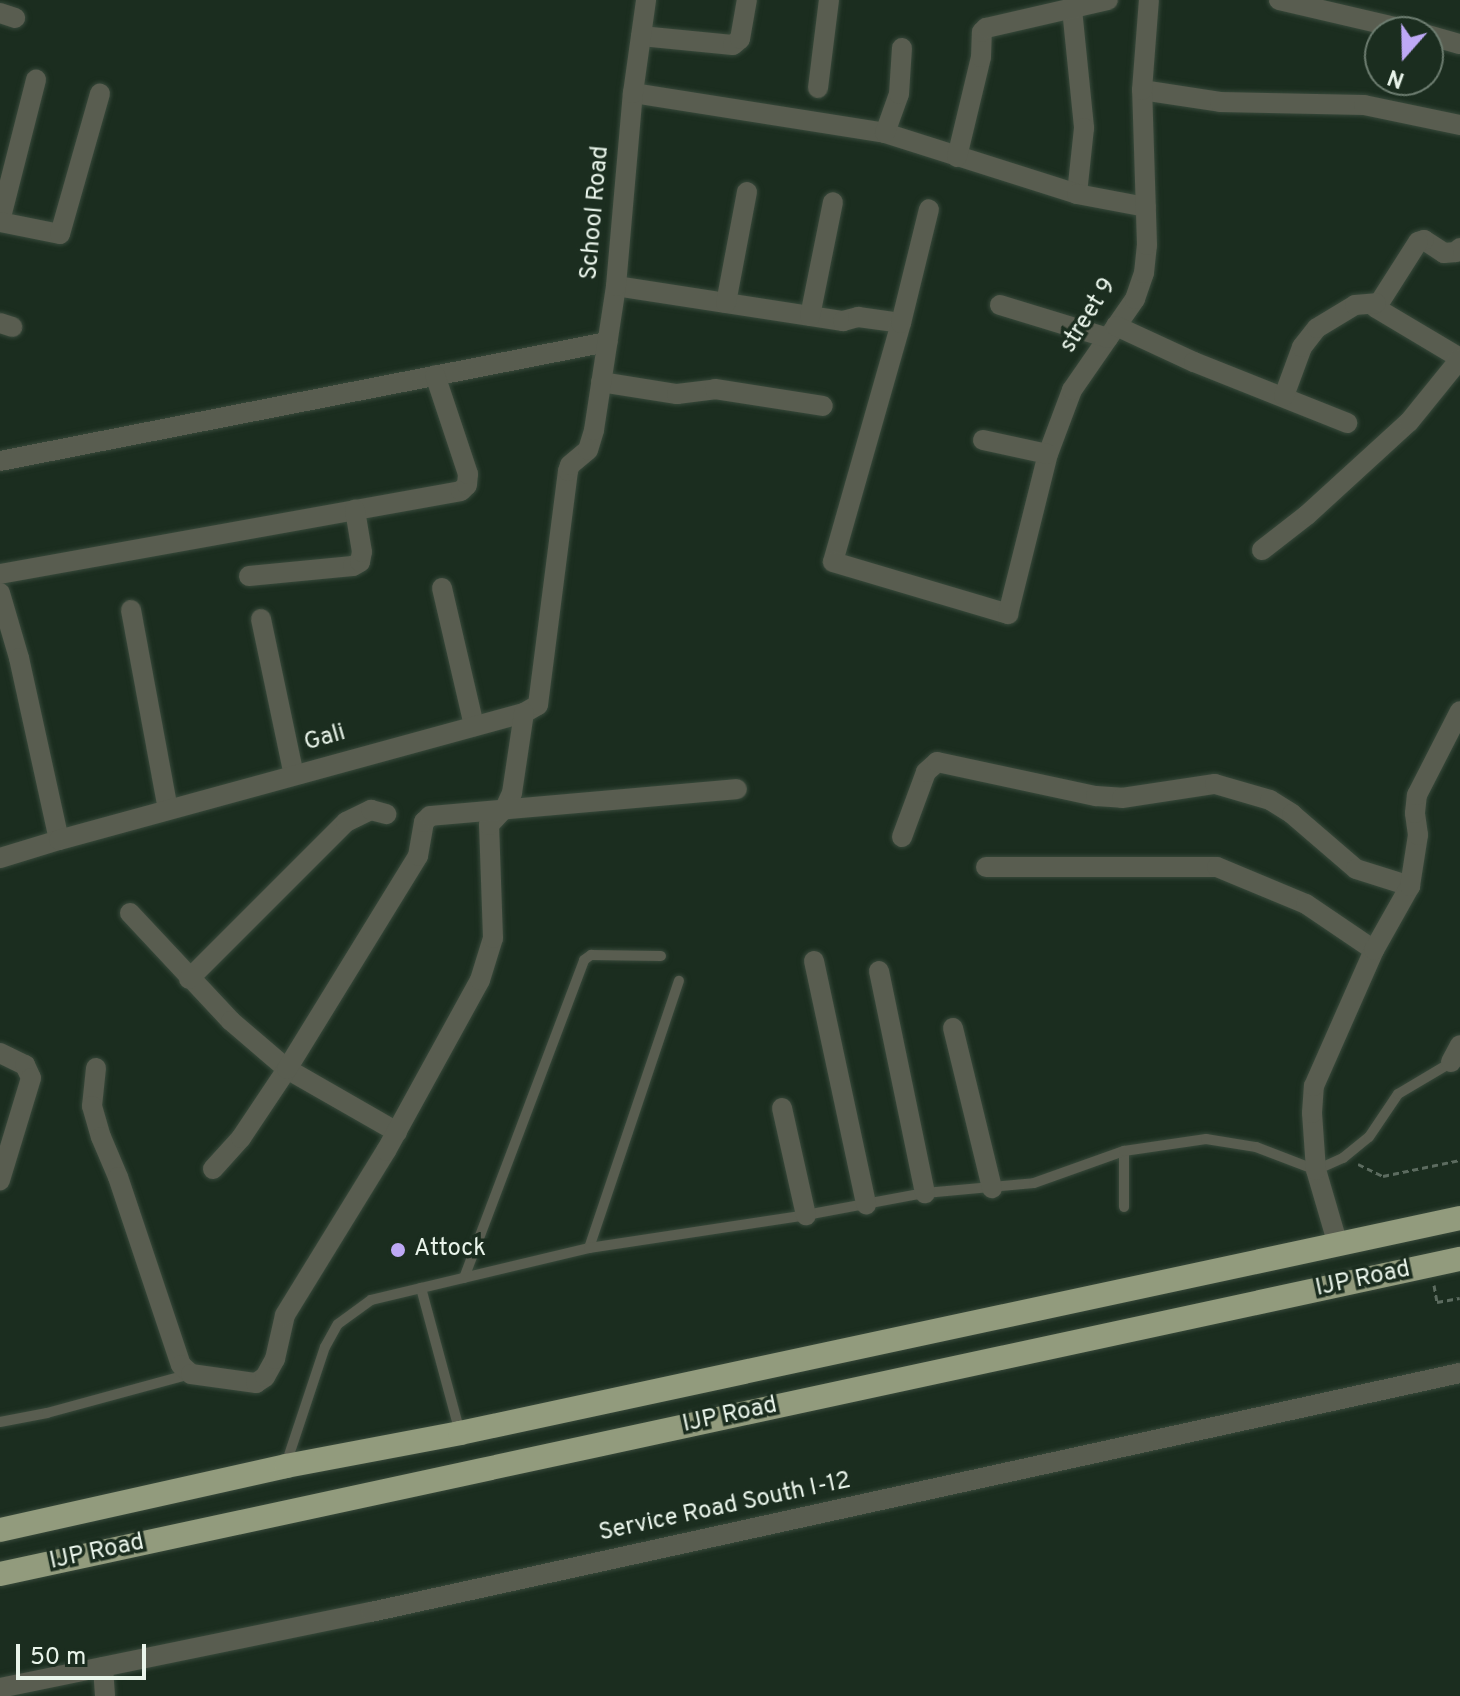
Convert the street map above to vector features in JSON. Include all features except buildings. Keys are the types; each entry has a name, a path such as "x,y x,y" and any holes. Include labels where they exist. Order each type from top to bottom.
{"highway":[{"name":"IJP Road","path":"0,1530 286,1466 460,1433 1460,1218"},
{"name":"IJP Road","path":"0,1574 1460,1259"}],"street":[{"name":"School Road","path":"524,713 533,709 540,700 568,471 570,465 588,450 594,430 616,286 633,93 646,0"},
{"path":"641,36 733,45 740,39 747,0"},
{"path":"818,88 829,0"},
{"path":"957,157 981,57 982,32 986,28 1108,0"},
{"name":"street 9","path":"901,323 833,562 891,576 1008,614 1048,454 1072,390 1135,299 1144,273 1147,245 1142,90 1149,0"},
{"path":"1279,0 1364,20"},
{"path":"1072,9 1084,128 1077,194"},
{"path":"885,133 899,94 902,48"},
{"path":"36,80 0,222 60,234 100,94"},
{"path":"1142,90 1220,102 1364,105 1460,125"},
{"path":"633,93 885,133 1077,194 1146,207"},
{"path":"726,303 747,192"},
{"path":"810,316 833,202"},
{"path":"616,286 843,321 858,317 901,323 929,209"},
{"path":"1262,550 1307,515 1409,422 1460,358 1378,311 1376,303 1418,242 1424,240 1444,253 1456,252 1460,248"},
{"path":"1284,396 1302,347 1317,328 1355,305 1376,303"},
{"path":"1000,305 1112,332 1284,396 1347,423"},
{"path":"0,461 607,342"},
{"path":"0,574 461,491 467,485 468,474 435,375"},
{"path":"601,382 677,394 715,389 823,406"},
{"path":"983,440 1048,454"},
{"path":"249,576 353,566 360,562 362,552 355,510"},
{"path":"442,588 474,726"},
{"path":"1,602 59,840"},
{"path":"131,610 168,809"},
{"path":"261,619 294,775"},
{"path":"1338,1245 1316,1170 1312,1113 1314,1086 1374,950 1410,886 1418,835 1415,813 1417,795 1460,711"},
{"path":"96,1068 92,1106 181,1365 191,1374 248,1383 265,1377 275,1359 285,1315 397,1132 488,958 493,938 489,825 505,808 512,793 524,713"},
{"name":"Gali","path":"0,858 168,809 524,713"},
{"path":"902,837 926,772 937,762 1096,796 1122,798 1215,784 1270,800 1292,814 1356,869 1410,886"},
{"path":"213,1169 241,1138 287,1069 418,856 424,822 430,816 737,789"},
{"path":"189,979 346,822 371,810 386,814"},
{"path":"986,867 1217,867 1306,904 1374,950"},
{"path":"130,913 189,979 287,1069 397,1132"},
{"path":"814,961 866,1204"},
{"path":"879,971 925,1193"},
{"path":"953,1028 992,1188"},
{"path":"0,1053 25,1065 31,1078 4,1154 0,1180"},
{"path":"782,1108 806,1215"},
{"name":"Service Road South I-12","path":"0,1688 495,1585 1460,1373"},
{"path":"103,1667 105,1696"}],"lane":[{"path":"464,1278 584,960 591,955 661,956"},
{"path":"589,1248 679,981"},
{"path":"286,1466 325,1347 338,1324 371,1300 589,1248 806,1215 925,1193 1034,1183 1124,1151 1206,1139 1256,1147 1316,1170 1343,1158 1369,1137 1398,1094 1457,1056"},
{"path":"1124,1151 1124,1207"},
{"path":"421,1288 460,1433"},
{"path":"0,1422 47,1413 191,1374"}],"path":[{"path":"1343,1158 1383,1176 1460,1160"},
{"path":"1437,1302 1460,1298"}],"place":[{"name":"Attock","path":"398,1250"}]}
